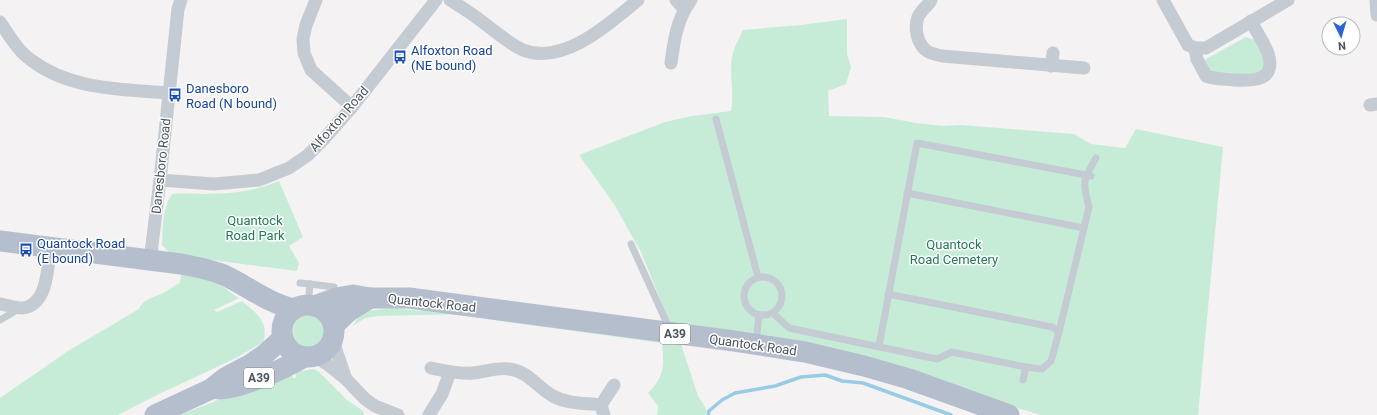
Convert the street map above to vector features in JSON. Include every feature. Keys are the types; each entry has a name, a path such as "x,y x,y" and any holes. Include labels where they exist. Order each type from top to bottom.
{"main road":[{"path":"0,241 207,269 226,276 253,292 282,306 305,307 325,311 330,317 333,333"},
{"path":"253,292 282,333 288,348 292,352 309,356"},
{"name":"Quantock Road","path":"305,307 343,297 360,296 370,298 409,298 756,344 805,352 870,368 909,379 1008,415"},
{"name":"Quantock Road","path":"333,333 349,312 370,298"},
{"name":"A39","path":"155,415 211,389 225,378 264,355 282,333 284,319 305,307"},
{"name":"A39","path":"211,389 224,389 239,386 309,356 327,351 333,333"}],"street":[{"name":"Danesboro Road","path":"150,261 160,180 168,93 180,0"},
{"path":"316,0 306,25 303,39 304,53 312,70 352,107"},
{"name":"Alfoxton Road","path":"160,180 214,184 259,180 289,168 308,155 352,107 436,0"},
{"path":"450,0 465,9 508,41 523,50 538,54 552,54 564,50 592,35 638,0"},
{"path":"931,0 918,17 916,28 917,36 921,44 926,50 933,54 942,56 1052,59 1084,68"},
{"path":"1163,0 1188,45 1195,48 1206,48 1288,0"},
{"path":"1376,0 1377,15"},
{"path":"671,63 679,48 678,26 684,3"},
{"path":"1195,48 1197,59 1206,76 1213,78 1252,81 1260,79 1266,75 1270,66 1269,56 1251,21"},
{"path":"0,22 12,40 30,60 56,75 86,85 168,93"},
{"path":"0,304 21,308 27,307 35,302 44,292 48,274 50,247"},
{"path":"333,333 346,380"},
{"path":"309,356 327,364 365,399 375,406 398,415"},
{"path":"430,368 450,372 472,373 509,369 525,375 553,396 602,410 614,385"},
{"path":"429,415 442,394 450,372"}],"lane":[{"path":"716,119 758,277"},
{"path":"879,346 917,143 1088,175"},
{"path":"773,313 789,328 937,359 952,352 1042,369 1051,361 1059,332 1089,207 1084,188 1096,158"},
{"path":"907,194 1084,228"},
{"path":"631,244 672,334"},
{"path":"764,276 775,281 782,291 781,303 778,309 767,315 754,314 745,304 743,297 747,285 758,277 764,276"},
{"path":"300,283 334,287"},
{"path":"305,307 310,284"},
{"path":"888,294 1052,327 1059,332"},
{"path":"0,320 21,308"},
{"path":"756,344 759,315"},
{"path":"1023,380 1026,367"}],"green space":[{"name":"Quantock Road Cemetery","path":"847,19 847,54 851,67 846,84 828,91 829,116 884,117 944,126 961,125 1074,134 1091,144 1125,148 1136,129 1223,147 1198,415 1041,415 998,402 671,326 641,252 614,204 579,155 665,122 692,116 731,111 731,74 733,53 743,30"},
{"path":"1246,37 1255,40 1267,63 1264,73 1213,76 1205,65 1206,59"},
{"name":"Quantock Road Park","path":"279,181 303,237 289,246 299,263 297,271 181,256 170,253 162,245 166,206 172,194 234,193 252,190"},
{"path":"181,275 209,280 224,287 239,298 214,310 217,312 242,301 260,318 263,323 265,335 263,342 236,358 118,415 0,415 0,398 68,351 139,309 146,300 163,293 180,283"},
{"path":"436,307 680,341 698,396 707,410 705,415 657,415 658,406 648,393 658,381 662,370 662,343 500,321 466,314 378,316 365,318 353,326 358,317 366,311 394,308 419,311"},
{"path":"309,315 320,320 325,331 320,342 309,347 298,342 293,331 298,320"},
{"path":"313,369 318,371 347,400 363,411 364,415 180,415 218,400 292,375 293,378 295,378 295,372"}],"waterway":[{"path":"708,415 709,411 722,400 735,393 775,386 801,377 825,375 842,381 863,383 951,415"}],"place":[{"name":"Alfoxton Road (NE bound)","path":"400,57"},
{"name":"Danesboro Road (N bound)","path":"175,95"},
{"name":"Quantock Road (E bound)","path":"26,250"}]}
